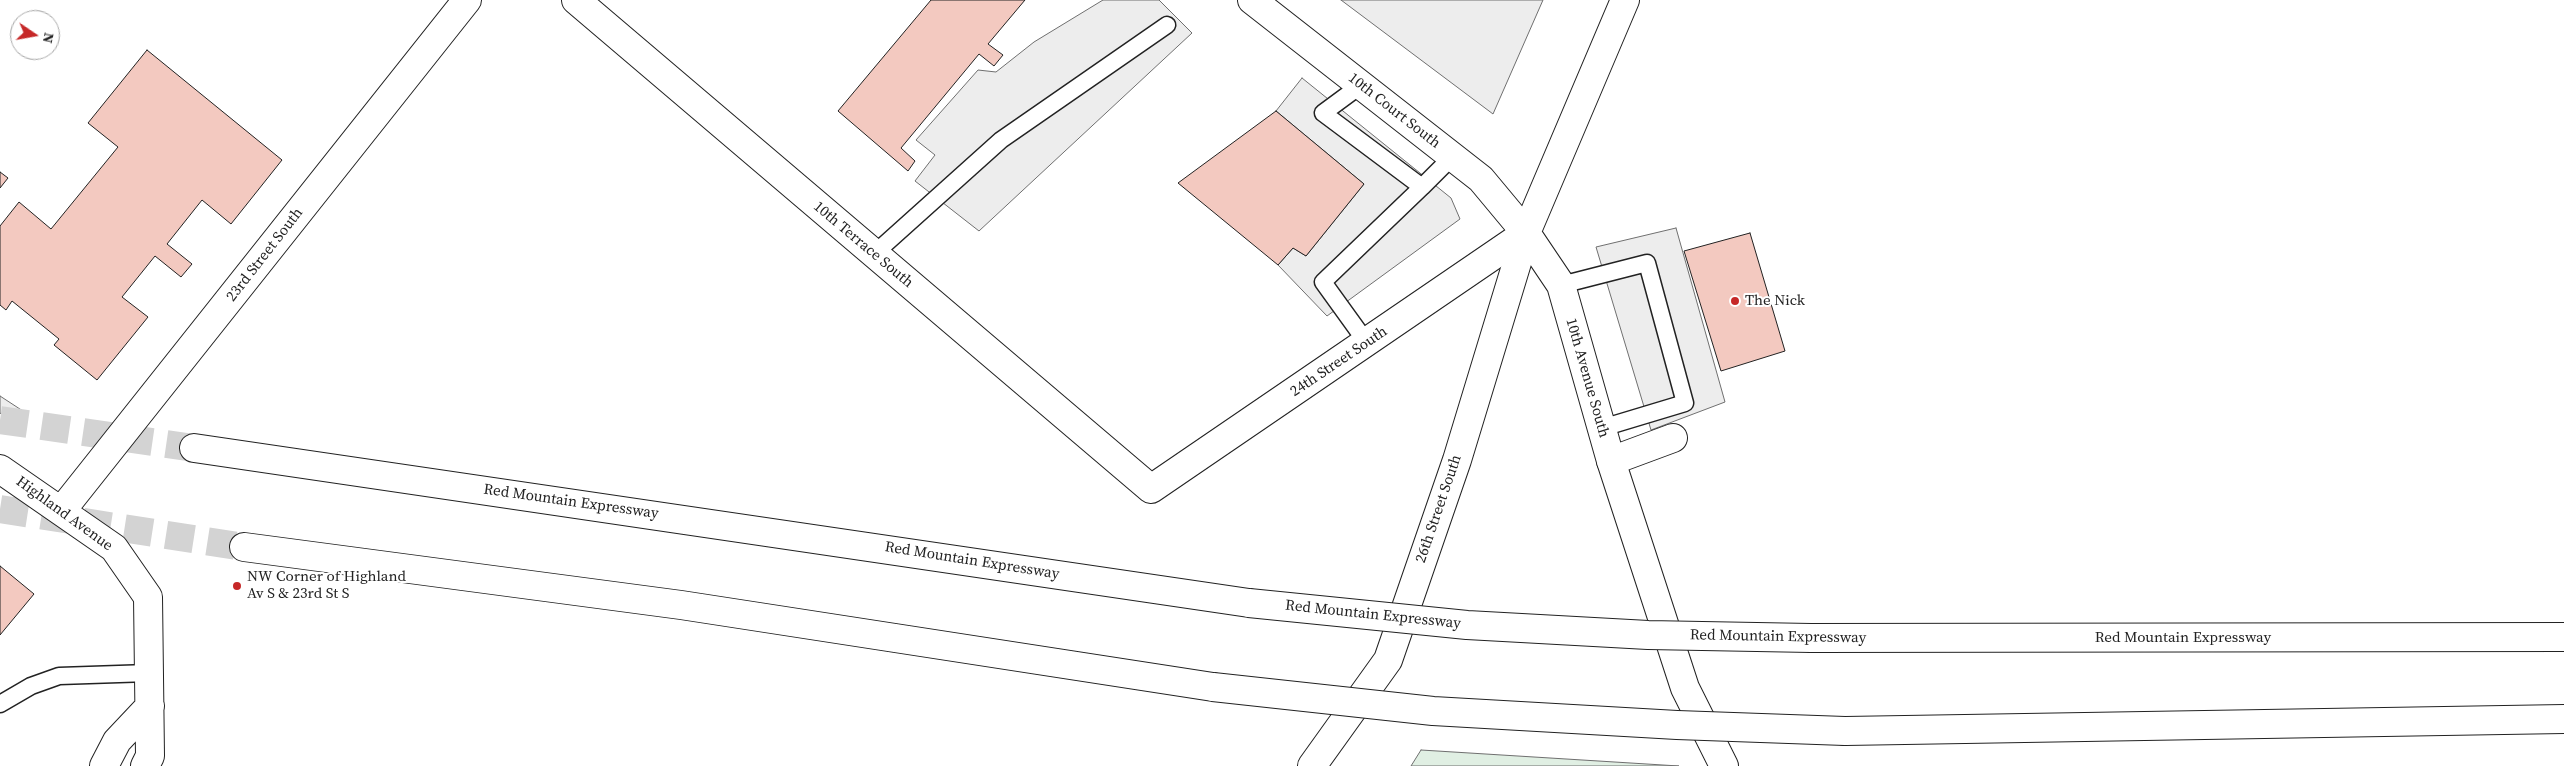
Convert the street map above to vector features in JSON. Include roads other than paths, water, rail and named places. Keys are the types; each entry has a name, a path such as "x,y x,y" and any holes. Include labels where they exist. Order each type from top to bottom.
{"main road":[{"name":"23rd Street South","path":"62,510 467,0"},
{"name":"10th Terrace South","path":"576,0 1151,489"},
{"name":"10th Court South","path":"1252,0 1481,179 1526,233"},
{"path":"1526,233 1625,0"},
{"name":"10th Avenue South","path":"1526,233 1561,285 1611,462 1685,688 1724,766"},
{"name":"24th Street South","path":"1151,489 1526,233"},
{"name":"26th Street South","path":"1312,766 1388,660 1457,460 1526,233"},
{"path":"1611,462 1673,438"},
{"name":"Red Mountain Expressway","path":"194,448 1249,603 1466,625 1648,635 1811,638 2564,637"},
{"name":"Highland Avenue","path":"0,469 62,510 114,548 148,597 150,756 145,766"},
{"path":"244,547 681,605 1214,687 1433,711 1845,731 2564,720"},
{"path":"104,766 117,741 150,706"}],"lane":[{"path":"874,254 1001,140 1167,25"},
{"path":"1362,85 1323,113 1422,187"},
{"path":"1367,343 1323,282 1452,156"},
{"path":"1561,285 1647,263 1684,403 1602,428"},
{"path":"0,704 31,686 59,676 149,673"}],"tunnel":[{"path":"0,420 194,448"},
{"path":"0,509 244,547"}],"place":[{"name":"The Nick","path":"1735,301"},
{"name":"NW Corner of Highland Av S & 23rd St S","path":"237,586"}]}
